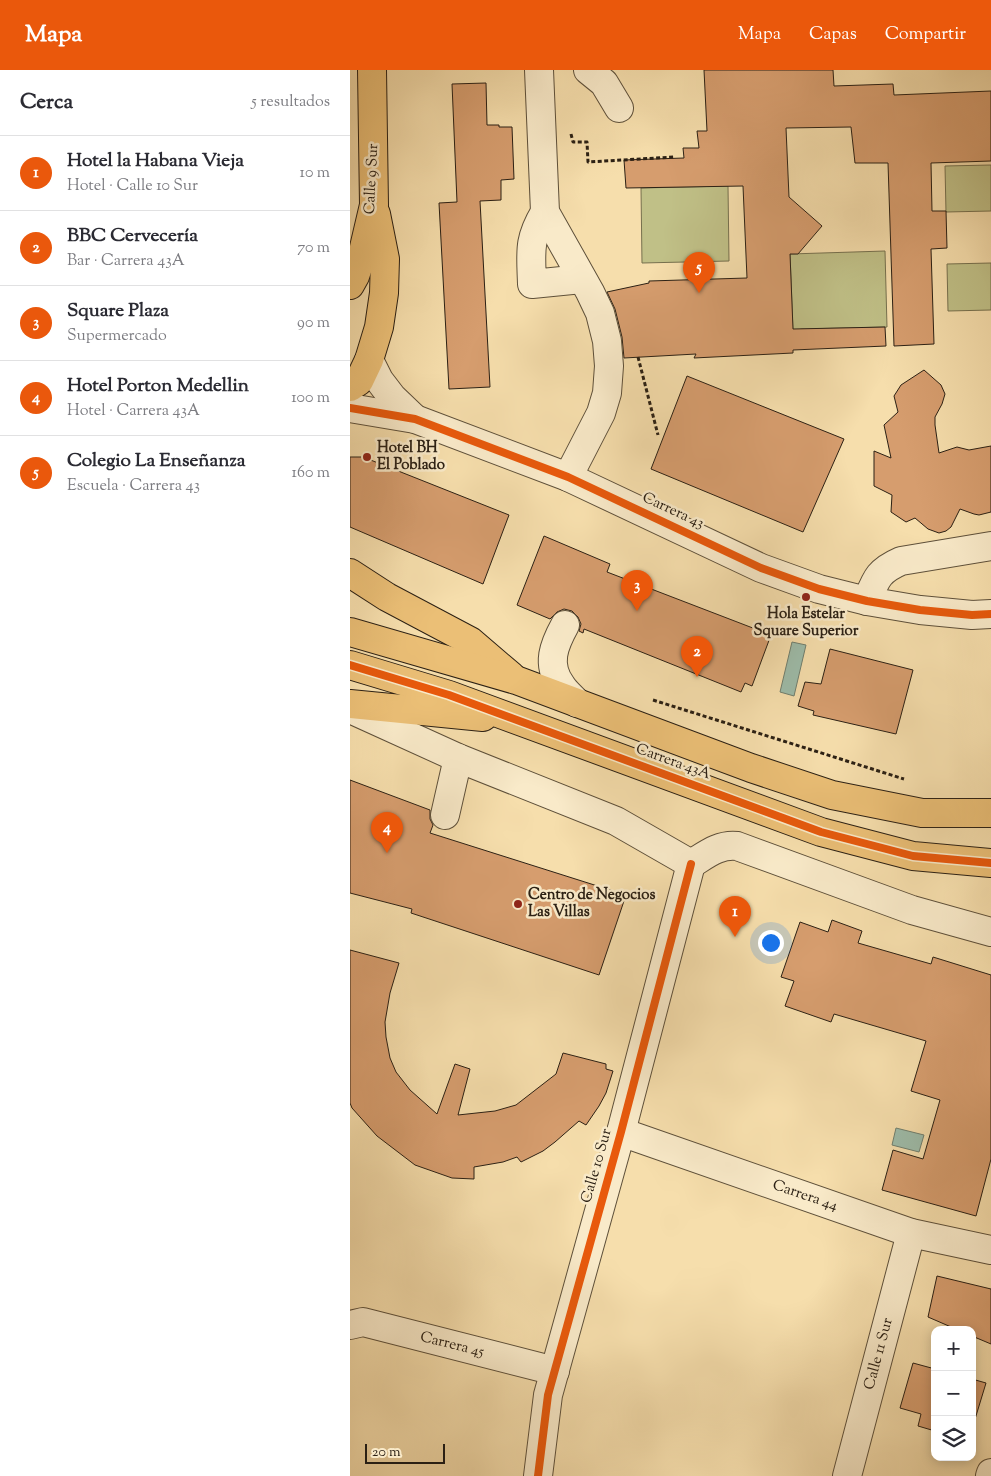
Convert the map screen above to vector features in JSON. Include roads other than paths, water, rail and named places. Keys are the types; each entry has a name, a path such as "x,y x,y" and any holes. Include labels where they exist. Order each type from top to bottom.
{"main road":[{"name":"Calle 9 Sur","path":"350,285 363,252 374,205 372,70"},
{"path":"350,387 360,380 369,360 379,327 384,293 385,259 374,205"},
{"path":"350,573 387,597 470,641 516,680"},
{"path":"350,587 387,597"},
{"name":"Carrera 43A","path":"350,632 516,680 752,768 832,795 922,813 991,813"},
{"name":"Carrera 43A","path":"350,665 449,695 821,832 913,856 991,864"},
{"path":"350,704 518,721"}],"street":[{"path":"539,70 545,212 600,312 609,366 607,393 601,413 568,477"},
{"path":"588,70 604,83 619,108"},
{"path":"545,212 536,226 532,238 532,284 582,278"},
{"name":"Carrera 43","path":"369,360 379,380 392,397 415,419"},
{"name":"Carrera 43","path":"350,408 415,419 568,477 761,568 819,589 867,601 920,610 991,614"},
{"path":"867,601 876,580 884,570 901,561 991,546"},
{"path":"565,625 553,651 553,665 555,675 561,686 577,703"},
{"path":"350,709 458,758 616,821 691,864 717,848 727,845 737,846 912,910 991,932"},
{"path":"446,815 458,758"},
{"name":"Calle 10 Sur","path":"538,1476 548,1395 621,1132 691,864"},
{"name":"Carrera 44","path":"621,1132 911,1233 991,1250"},
{"name":"Calle 11 Sur","path":"848,1476 911,1233"},
{"name":"Carrera 45","path":"354,1328 555,1371"}],"place":[{"name":"Colegio La Enseñanza","path":"699,293"},
{"name":"Hotel BH El Poblado","path":"367,457"},
{"name":"Hola Estelar Square Superior","path":"806,597"},
{"name":"Square Plaza","path":"637,611"},
{"name":"BBC Cervecería","path":"697,677"},
{"name":"Hotel Porton Medellin","path":"387,853"},
{"name":"Centro de Negocios Las Villas","path":"518,904"},
{"name":"Hotel la Habana Vieja","path":"735,937"}]}
